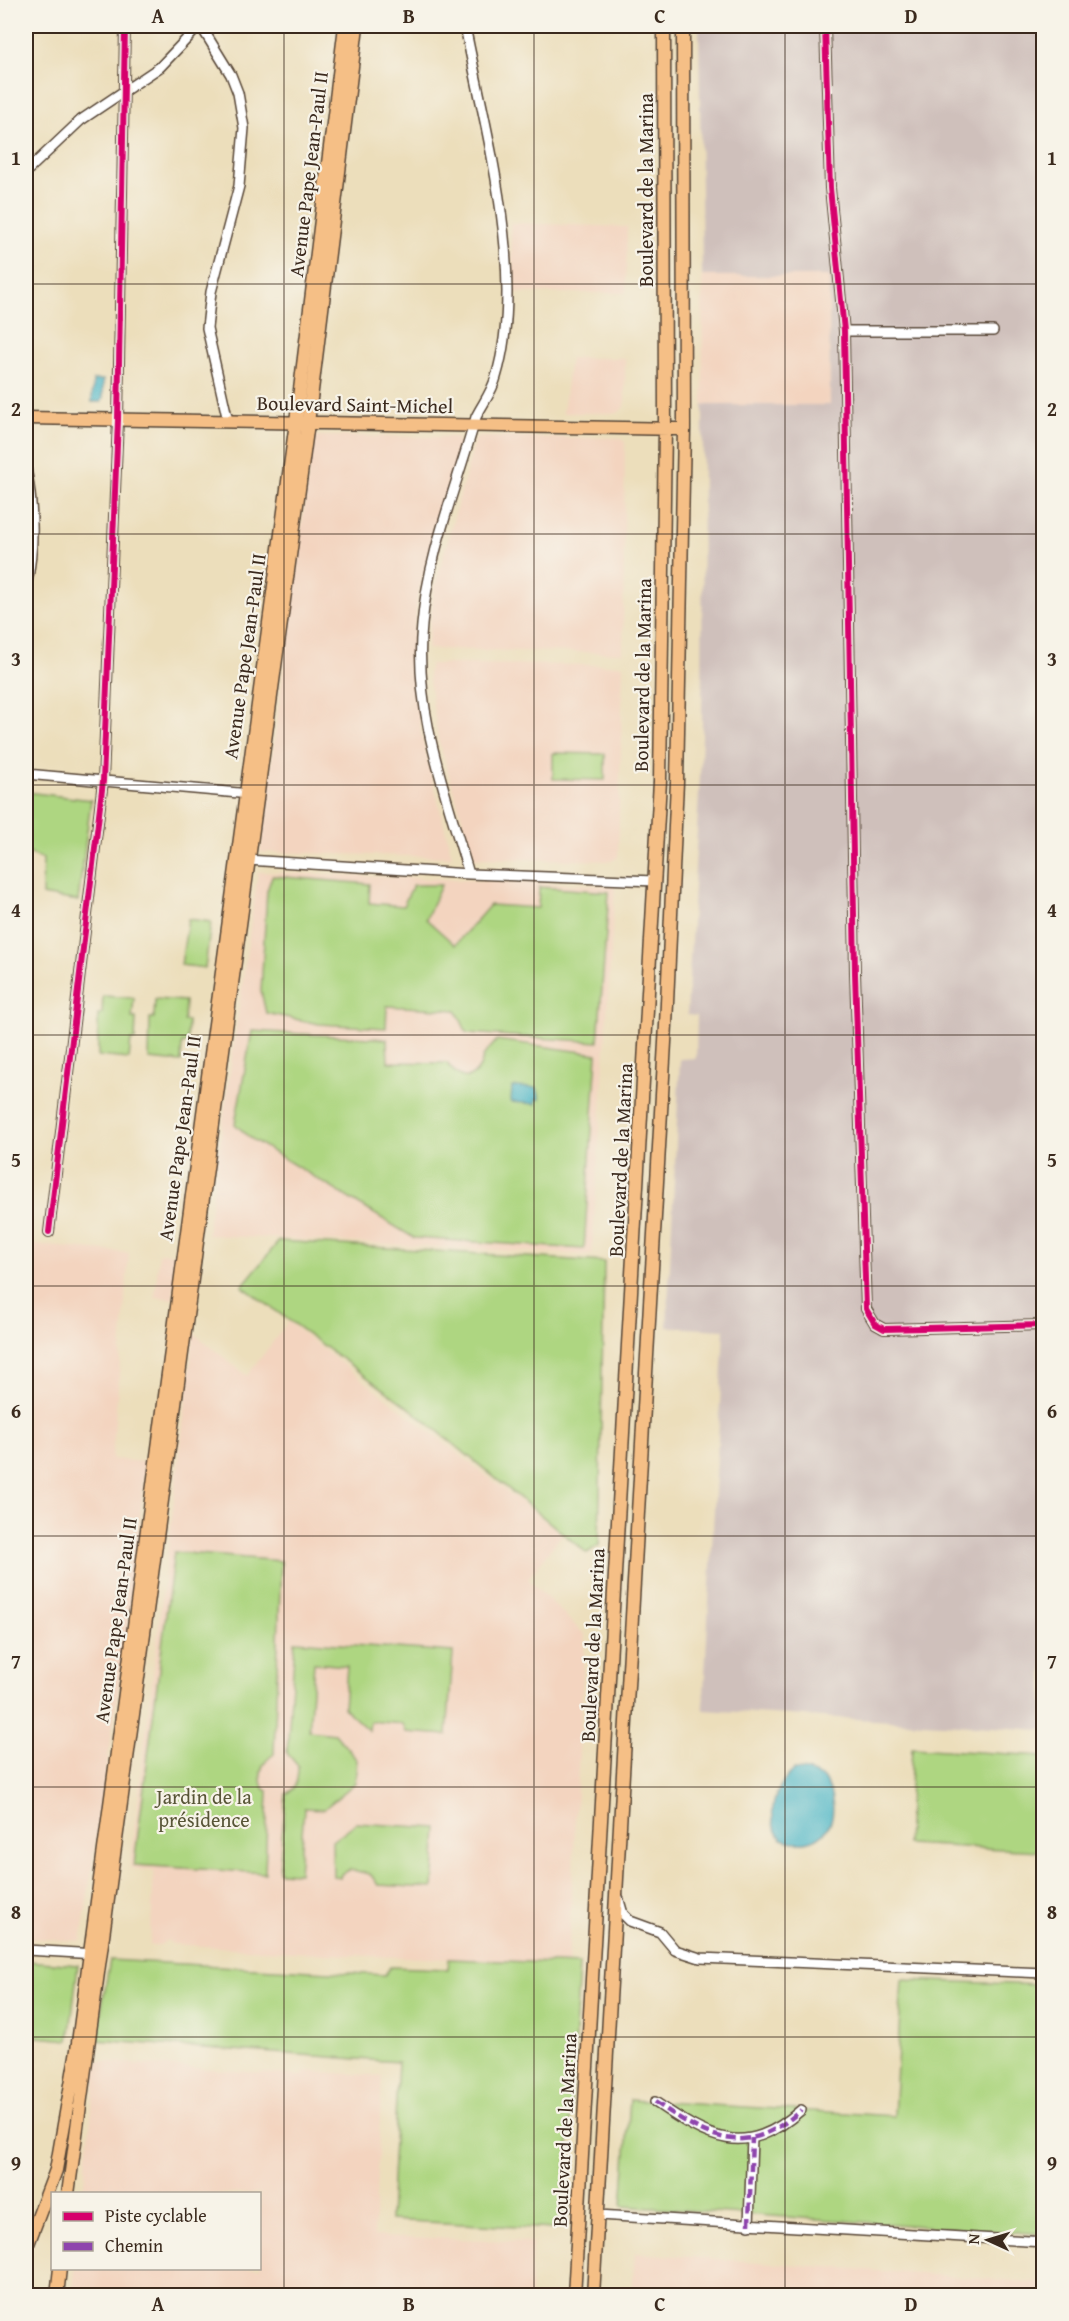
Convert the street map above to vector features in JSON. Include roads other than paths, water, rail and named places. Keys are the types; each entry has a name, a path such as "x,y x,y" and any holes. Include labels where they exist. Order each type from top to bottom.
{"main road":[{"name":"Avenue Pape Jean-Paul II","path":"302,422 345,26"},
{"name":"Avenue Pape Jean-Paul II","path":"68,2192 95,1954 250,794 357,26"},
{"name":"Boulevard de la Marina","path":"574,2295 660,781 665,428 664,26"},
{"name":"Boulevard de la Marina","path":"593,2295 667,1013 677,782 684,429 682,26"},
{"path":"665,87 683,87"},
{"name":"Boulevard Saint-Michel","path":"26,418 684,429"},
{"name":"Avenue Pape Jean-Paul II","path":"178,1339 247,860 250,794"},
{"path":"615,1590 632,1594"},
{"path":"612,1635 629,1643"},
{"name":"Avenue Pape Jean-Paul II","path":"26,2249 56,2170 95,1954"},
{"path":"57,2295 60,2270"}],"street":[{"path":"49,1232 103,781 118,420 125,26"},
{"path":"26,172 81,120 160,67 200,26 231,75 238,93 244,128 239,186 211,292 207,318 209,345 228,421"},
{"path":"465,26 502,221 507,286 500,363 492,388 474,425 428,588 422,623 420,658 431,739 469,874"},
{"path":"825,26 830,188 844,331 855,961 866,1309 875,1324 884,1329 1044,1325"},
{"path":"844,331 993,331"},
{"path":"26,468 34,538 26,587"},
{"path":"26,774 250,794"},
{"path":"247,860 469,874 655,881"},
{"path":"616,1890 622,1914 630,1921 660,1932 675,1950 686,1955 723,1959 1044,1973"},
{"path":"26,1950 95,1954"},
{"path":"655,2102 708,2135 728,2140 752,2138 786,2123 801,2110"},
{"path":"749,2225 752,2138"},
{"path":"598,2215 1044,2242"}],"water":[{"path":"93,380 103,380 101,402 92,402"},
{"path":"512,1087 537,1088 540,1099 536,1099 536,1104 511,1102"},
{"path":"794,1770 808,1771 823,1778 830,1791 833,1804 832,1817 821,1836 811,1841 798,1842 782,1839 773,1821 777,1794 781,1785"}],"park label":[{"name":"Jardin de la présidence","path":"204,1808"}]}
